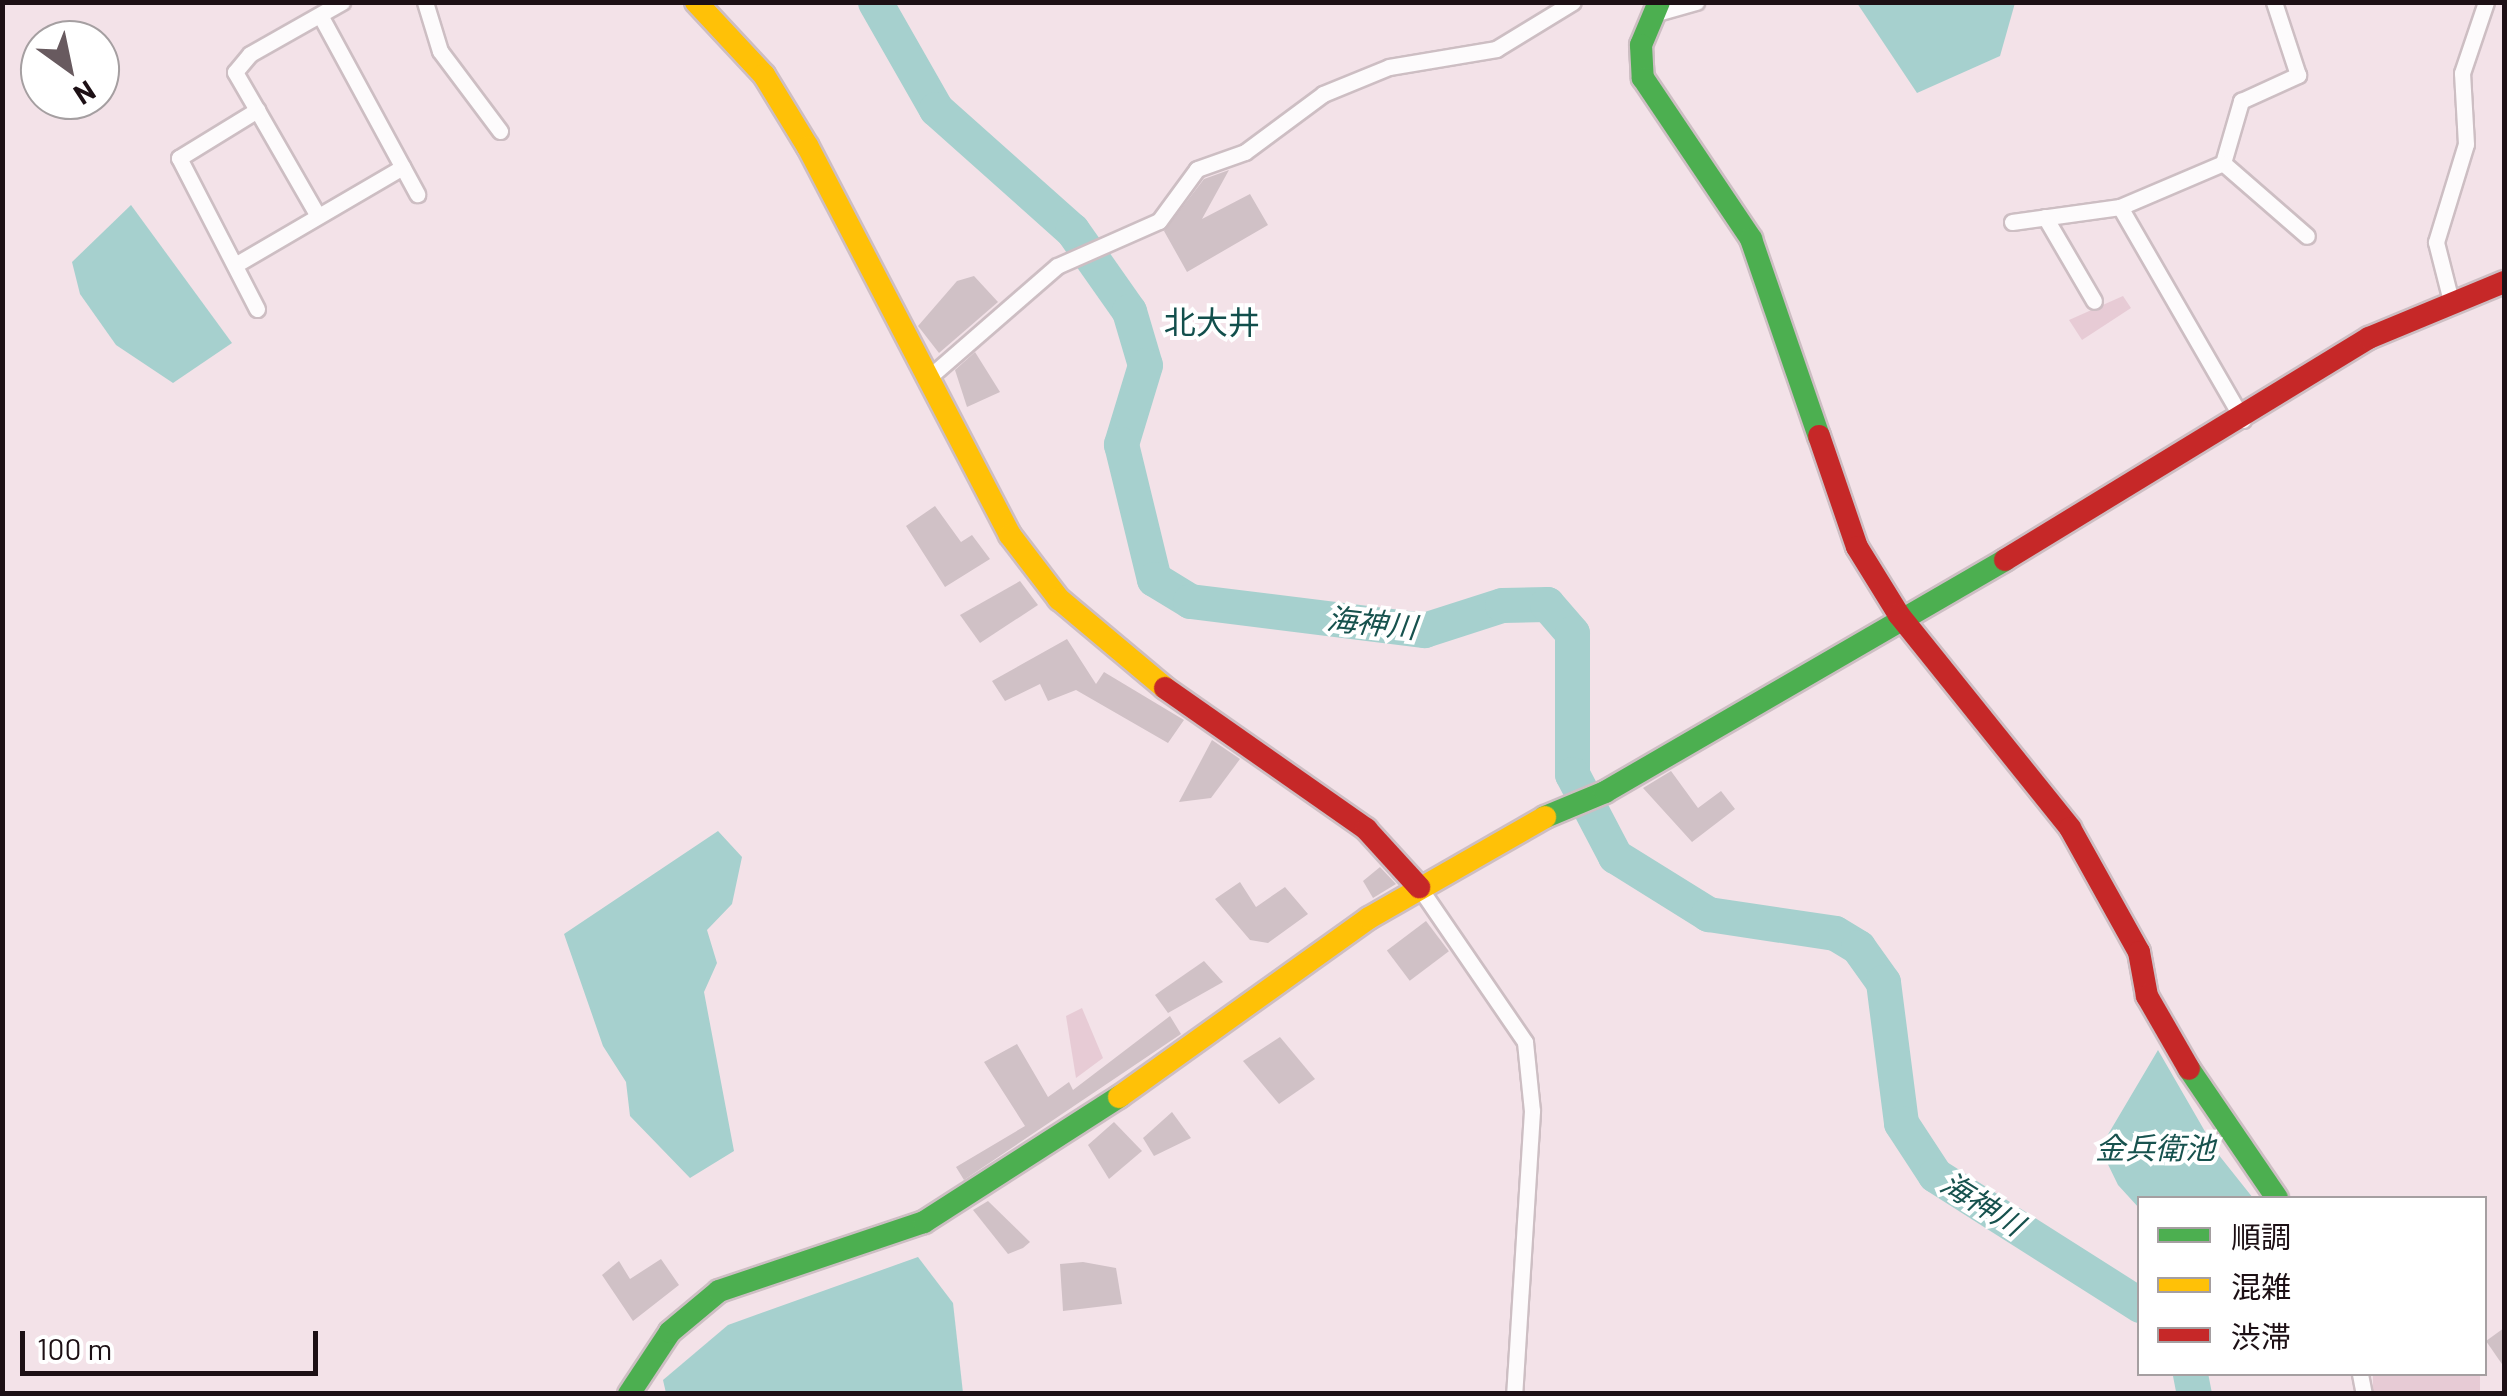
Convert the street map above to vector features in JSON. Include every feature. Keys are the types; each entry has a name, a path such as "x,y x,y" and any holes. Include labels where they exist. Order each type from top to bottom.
{"street":[{"path":"318,216 235,72 342,2"},
{"path":"425,2 440,51 500,132"},
{"path":"696,2 764,75 808,147 1010,535 1059,599 1114,653 1366,829 1419,888 1525,1042 1532,1111 1514,1394"},
{"path":"927,379 1068,259 1159,221 1197,169 1245,152 1323,94 1388,67 1496,48 1573,2"},
{"path":"1696,2 1658,8 1641,45 1643,78 1752,239 1837,499 1899,615 2070,828 2139,952 2148,996 2228,1137 2275,1196"},
{"path":"2223,163 2241,101 2298,75 2274,2"},
{"path":"2452,305 2436,242 2466,144 2462,73 2486,2"},
{"path":"320,15 417,194"},
{"path":"257,110 180,158 258,308"},
{"path":"2012,222 2120,207 2223,163"},
{"path":"2223,163 2307,236"},
{"path":"234,265 402,167"},
{"path":"2120,207 2243,420"},
{"path":"2045,217 2094,301"},
{"path":"629,1394 670,1332 720,1291 924,1222 1055,1143 1419,888 1556,810 1605,792 1899,615 2243,420 2368,338 2504,282"}],"shaded area":[{"path":"2123,296 2131,308 2082,340 2069,320"},
{"path":"1082,1008 1103,1058 1076,1078 1066,1016"},
{"path":"2373,1376 2480,1376 2480,1393 2373,1393"}],"water":[{"path":"1857,3 2015,3 2000,56 1917,93"},
{"path":"131,205 232,343 173,383 116,345 80,294 72,262"},
{"path":"718,831 742,857 732,904 707,930 717,963 704,992 734,1151 690,1178 630,1116 626,1082 603,1046 564,934"},
{"name":"金兵衛池","path":"2158,1050 2218,1154 2251,1196 2137,1196 2137,1206 2118,1185 2100,1148"},
{"path":"918,1257 953,1303 963,1393 666,1393 663,1380 728,1325"}],"building":[{"path":"1229,170 1202,219 1250,194 1268,225 1187,272 1164,231 1204,179"},
{"path":"974,276 998,302 939,353 918,326 957,281"},
{"path":"975,352 1000,392 967,407 955,370"},
{"path":"935,506 961,542 972,535 990,559 945,587 906,526"},
{"path":"1020,581 1038,605 980,643 960,615"},
{"path":"1067,639 1096,684 1104,672 1184,720 1168,743 1076,690 1048,701 1040,684 1005,701 992,681"},
{"path":"1212,740 1240,759 1211,798 1179,802"},
{"path":"1671,771 1698,808 1721,791 1735,809 1692,842 1643,788"},
{"path":"1380,867 1396,884 1373,898 1363,881"},
{"path":"1240,882 1256,907 1285,887 1308,914 1268,943 1250,940 1215,899"},
{"path":"1426,921 1449,951 1410,981 1387,950"},
{"path":"1204,961 1223,982 1168,1013 1155,995"},
{"path":"1170,1016 1181,1034 964,1180 956,1167 1025,1126 984,1062 1017,1044 1048,1097 1069,1082 1073,1090"},
{"path":"1280,1037 1315,1079 1279,1104 1243,1061"},
{"path":"1172,1112 1191,1138 1154,1156 1143,1138"},
{"path":"1114,1122 1142,1151 1109,1179 1088,1145"},
{"path":"988,1201 1030,1242 1008,1254 973,1210"},
{"path":"661,1259 679,1285 633,1321 602,1275 619,1261 630,1279"},
{"path":"1083,1262 1116,1268 1122,1304 1063,1311 1060,1264"},
{"path":"2504,1328 2504,1367 2487,1342"}],"waterway":[{"name":"海神川","path":"875,2 936,109 1072,230 1129,311 1145,365 1121,444 1154,579 1190,601 1424,630 1502,605 1547,604 1572,633 1572,774 1615,856 1708,914 1835,933 1858,947 1883,982 1901,1123 1935,1175 2137,1303"},
{"name":"海神川","path":"2190,1376 2194,1394"}],"traffic: fast":[{"path":"1659,2 1641,45 1643,78 1751,239 1819,436"},
{"path":"1545,817 1605,792 2005,560"},
{"path":"2189,1069 2276,1196"},
{"path":"629,1394 670,1332 719,1291 924,1222 1119,1097"}],"traffic: slow":[{"path":"696,2 764,75 808,147 1010,535 1059,599 1165,688"},
{"path":"1119,1097 1369,918 1545,817"}],"traffic: jam":[{"path":"2005,560 2369,338 2504,282"},
{"path":"1819,436 1857,547 1899,615 2070,828 2139,952 2147,996 2189,1069"},
{"path":"1165,688 1366,829 1419,887"}],"district":[{"name":"北大井","path":"1212,321"}]}
